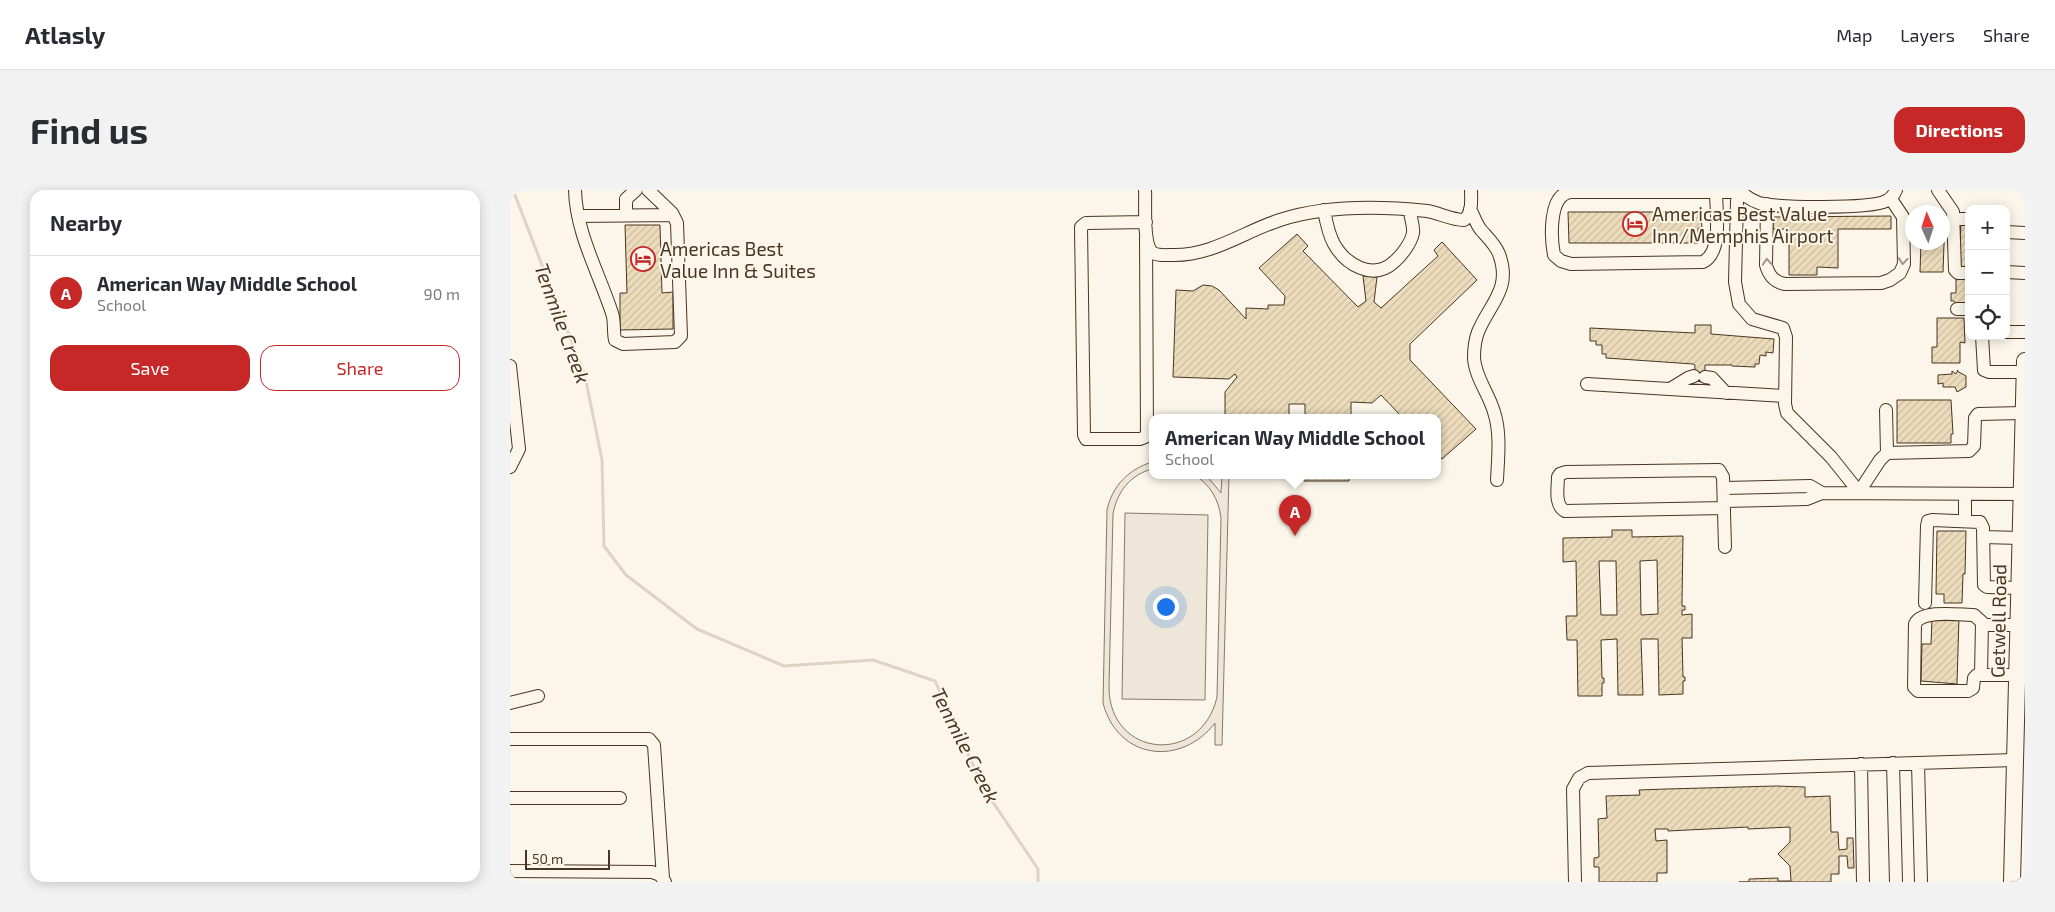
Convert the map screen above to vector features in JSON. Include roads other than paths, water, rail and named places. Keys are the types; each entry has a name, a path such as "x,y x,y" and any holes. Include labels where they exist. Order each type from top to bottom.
{"main road":[{"name":"Getwell Road","path":"2012,882 2019,847 2015,760 2020,743 2021,707 2019,588 2022,564 2020,538 2025,361"}],"street":[{"path":"575,190 578,216 598,278 613,315 614,337 617,342 623,344 672,343 680,339 677,227 673,215 648,190"},
{"path":"1146,190 1148,434 1140,439 1086,439 1084,435 1081,227 1086,223 1146,222"},
{"path":"1146,236 1148,247 1157,254 1189,254 1214,248 1277,221 1324,210 1410,210 1438,213 1461,220 1466,218 1470,209 1471,190"},
{"path":"1938,190 1952,211 1955,270 1958,273 1965,273"},
{"path":"1741,191 1737,204 1735,289 1739,304 1748,316 1757,322 1779,326 1785,332 1785,396 1787,413 1831,457 1859,492"},
{"path":"1716,192 1714,250 1708,259 1700,263 1572,264 1556,258 1553,251 1554,209 1559,198 1567,193 1741,191 1753,200 1766,204 1868,205 1880,203 1893,194 1903,217 1904,264 1900,273 1881,283 1785,284 1777,282 1770,275 1766,265 1766,204"},
{"path":"626,215 626,200 630,192"},
{"path":"1470,209 1479,226 1494,244 1502,268 1501,290 1478,332 1474,358 1475,367 1492,405 1497,422 1497,480"},
{"path":"1324,210 1330,235 1339,251 1356,267 1368,270 1387,267 1397,259 1408,244 1413,232 1410,210"},
{"path":"578,216 673,215"},
{"path":"1953,219 1965,219"},
{"path":"2010,232 2025,233"},
{"path":"2010,272 2025,273"},
{"path":"2010,332 2025,332"},
{"path":"1982,340 1984,370 1989,372 2025,372"},
{"path":"510,366 519,449 510,468"},
{"path":"1670,389 1688,378 1700,377 1712,378 1726,393"},
{"path":"1587,384 1785,396"},
{"path":"1886,410 1887,453"},
{"path":"1859,492 1880,460 1887,453 1969,451 1974,446 1975,418 1978,414 1983,412 2024,412"},
{"path":"1725,547 1724,499 1723,474 1715,469 1564,472 1559,475 1558,504 1564,511 1724,499 1810,499 1822,492"},
{"path":"1724,499 1773,487 1810,486 1822,492 2022,496"},
{"path":"1773,487 1773,500"},
{"path":"1964,520 1965,494"},
{"path":"1925,602 1927,522 1932,520 1980,522 1983,537 1982,580 1984,585 1987,587 2019,588"},
{"path":"1983,537 2020,538"},
{"path":"2020,617 1988,626 1974,615 1928,615 1916,621 1914,687 1918,691 1968,691 1973,688 1975,676 2020,664"},
{"path":"1982,623 1982,674"},
{"path":"510,703 538,696"},
{"path":"510,739 649,738 654,745 664,880"},
{"path":"1575,882 1573,789 1577,781 1585,774 1595,772 2015,760"},
{"path":"1894,763 1896,882"},
{"path":"1918,763 1921,882"},
{"path":"1861,764 1863,882"},
{"path":"510,798 620,798"},
{"path":"510,871 652,872 664,880"}],"waterway":[{"name":"Tenmile Creek","path":"513,190 585,376 602,460 604,546 626,575 697,629 784,666 873,660 935,681 984,789 1038,869 1038,882"}],"place":[{"name":"Americas Best Value Inn/Memphis Airport","path":"1635,224"},
{"name":"Americas Best Value Inn & Suites","path":"643,259"},
{"name":"American Way Middle School","path":"1295,536"}]}
